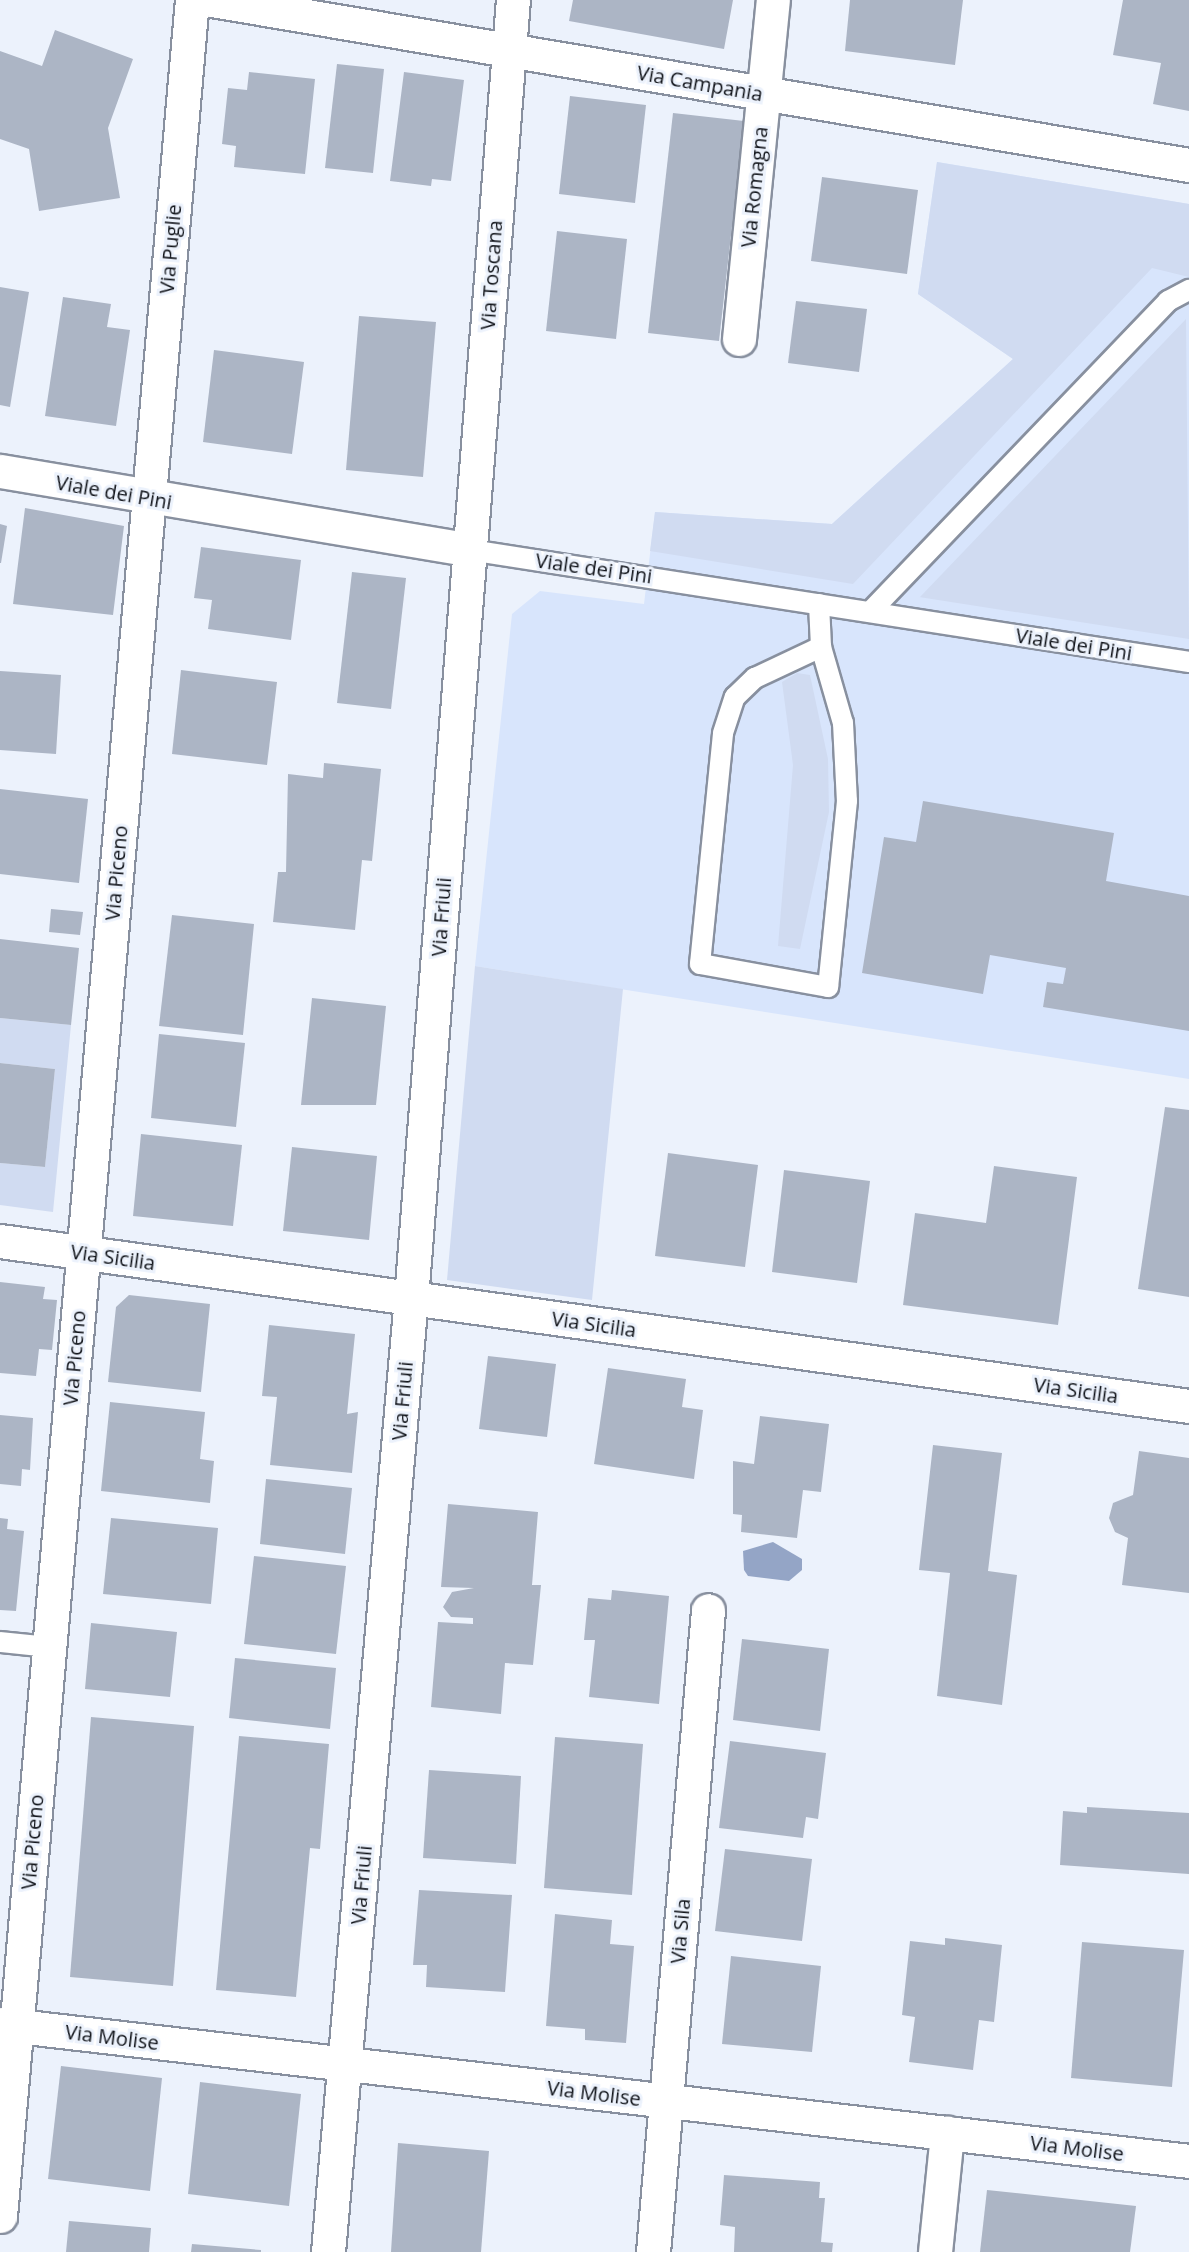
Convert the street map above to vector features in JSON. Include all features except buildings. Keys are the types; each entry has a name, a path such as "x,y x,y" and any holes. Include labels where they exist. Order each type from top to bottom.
{"street":[{"name":"Via Puglie","path":"149,499 192,0"},
{"name":"Via Campania","path":"212,0 1189,165"},
{"name":"Via Toscana","path":"470,550 513,0"},
{"name":"Via Romagna","path":"739,339 773,0"},
{"name":"Viale dei Pini","path":"0,471 149,499 470,550"},
{"name":"Via Piceno","path":"0,2216 8,2024 49,1647 149,499"},
{"name":"Via Friuli","path":"328,2252 411,1298 470,550"},
{"name":"Via Sicilia","path":"0,1241 1189,1406"},
{"name":"Via Sila","path":"653,2252 708,1610"},
{"name":"Via Molise","path":"8,2024 1189,2161"},
{"path":"935,2252 946,2133"}],"lane":[{"path":"870,612 1168,301 1189,290"},
{"name":"Viale dei Pini","path":"470,550 1189,662"},
{"path":"819,604 821,647 843,723 847,801 828,987 700,964 723,733 735,697 755,678 821,647"},
{"path":"0,1642 49,1647"}],"shaded area":[{"path":"937,162 1189,204 1189,1079 475,966 512,614 540,591 644,604 655,512 832,524 1013,359 918,294"},
{"path":"937,162 1189,204 1189,277 1152,268 853,584 650,551 655,512 832,524 1013,359 918,294"},
{"path":"1186,319 1189,639 919,597 920,597"},
{"path":"797,673 810,675 828,759 829,812 800,949 778,946 793,765 782,682"},
{"path":"475,966 623,989 592,1300 447,1280"},
{"path":"0,1018 71,1025 53,1212 0,1205 0,1163 45,1167 55,1069 0,1063"},
{"path":"773,1542 802,1559 802,1570 789,1581 748,1576 744,1570 743,1551"}]}
